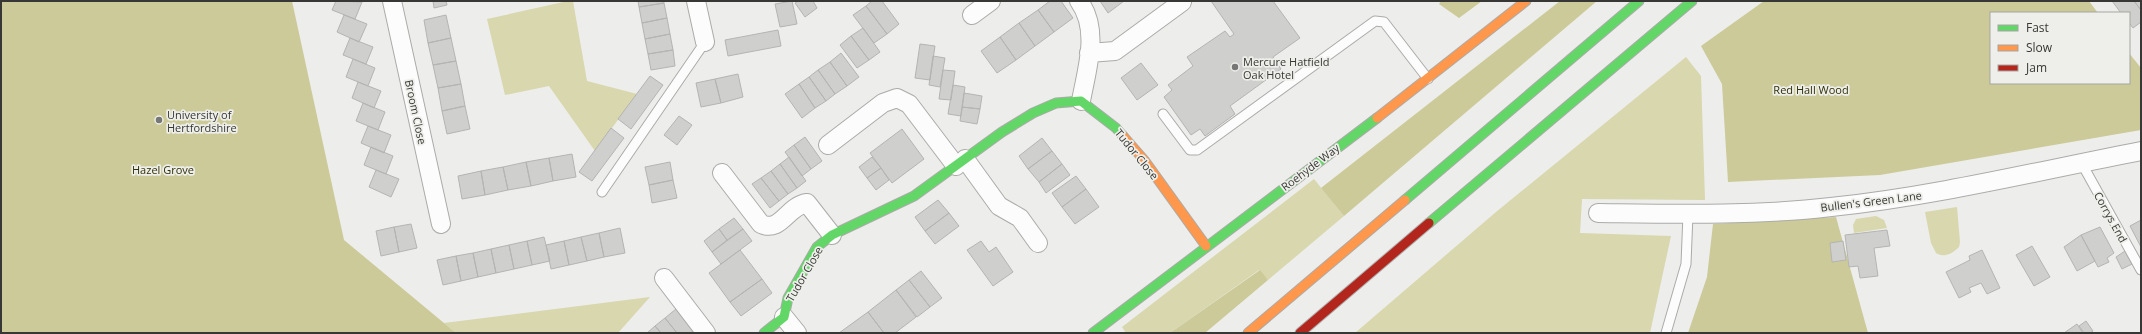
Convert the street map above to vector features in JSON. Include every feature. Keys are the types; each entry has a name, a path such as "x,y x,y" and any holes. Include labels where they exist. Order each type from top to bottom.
{"main road":[{"name":"Roehyde Way","path":"1093,333 1428,79 1526,1"},
{"path":"1248,333 1639,1"},
{"path":"1300,333 1692,1"},
{"name":"Tudor Close","path":"784,317 788,298 817,247 832,234 914,196 1002,132 1033,113 1056,103 1081,101 1116,128 1144,160 1206,246"},
{"path":"764,333 784,317"}],"street":[{"name":"Broom Close","path":"392,1 441,224"},
{"path":"696,1 705,42"},
{"path":"972,15 991,1"},
{"path":"1079,1 1086,12 1091,32 1081,101"},
{"path":"1089,53 1115,51 1182,2"},
{"path":"828,145 883,103 897,98 909,104 999,206 1020,218 1038,243"},
{"name":"Bullen's Green Lane","path":"1598,212 1688,214 1829,208 1960,188 2141,151"},
{"path":"722,173 761,224 768,227 775,226 796,206 807,203 832,234"},
{"path":"664,278 706,333"},
{"path":"784,317 797,333"}],"lane":[{"path":"1163,114 1190,150 1197,150 1375,21 1384,22 1428,79"},
{"path":"602,192 705,42"},
{"name":"Corrys End","path":"2082,164 2141,270"},
{"path":"1666,333 1686,264 1688,214"}],"green space":[{"name":"Hazel Grove","path":"1,1 292,1 344,240 456,333 1,333"},
{"path":"573,1 587,81 637,94 595,151 549,86 505,95 487,19"},
{"path":"1441,1 1482,1 1459,18 1439,4"},
{"path":"1560,1 1597,1 1344,216 1321,188"},
{"name":"Red Hall Wood","path":"1764,1 2089,1 2097,12 1990,12 1990,84 2130,84 2130,54 2141,68 2141,130 1880,175 1728,182 1722,84 1701,46"},
{"path":"1686,57 1701,76 1705,200 1582,199 1580,233 1671,236 1650,333 1355,333 1496,212"},
{"path":"1314,179 1344,216 1268,280 1259,270 1170,333 1126,333 1122,327"},
{"path":"1957,207 1960,242 1959,247 1954,252 1945,255 1936,253 1931,243 1925,212"},
{"path":"1876,216 1884,220 1887,228 1854,233 1853,225 1856,219"},
{"path":"1836,217 1868,333 1688,333 1707,277 1713,224"},
{"path":"1260,270 1268,280 1205,333 1170,333"},
{"path":"650,297 618,333 456,333 444,323"}],"building":[{"path":"336,1 362,2 355,19 332,10"},
{"path":"433,1 446,1 447,5 434,8"},
{"path":"638,1 664,1 664,3 639,7"},
{"path":"792,1 797,24 780,27 775,4"},
{"path":"798,1 813,1 817,8 805,17 795,3"},
{"path":"872,1 882,1 899,24 887,34 866,6"},
{"path":"1050,1 1061,1 1073,18 1054,32 1038,10"},
{"path":"1100,1 1124,1 1108,13"},
{"name":"Mercure Hatfield Oak Hotel","path":"1211,1 1273,1 1300,38 1273,57 1281,69 1230,106 1235,114 1205,136 1200,129 1191,135 1164,97 1172,90 1168,85 1193,66 1187,57 1225,31 1230,37 1234,34"},
{"path":"2112,1 2134,1 2141,10 2141,22 2133,28 2130,24 2130,12 2120,12"},
{"path":"2134,1 2141,1 2141,10"},
{"path":"664,3 667,18 642,23 639,7"},
{"path":"866,6 887,34 874,43 853,15"},
{"path":"1038,10 1054,32 1035,46 1019,23"},
{"path":"344,15 367,24 359,42 337,32"},
{"path":"446,15 451,38 428,43 424,20"},
{"path":"667,18 670,34 645,39 642,23"},
{"path":"1019,23 1035,46 1016,60 1000,37"},
{"path":"863,28 880,52 869,60 851,36"},
{"path":"778,30 781,46 728,56 725,40"},
{"path":"670,34 673,50 648,54 645,39"},
{"path":"851,36 869,60 857,68 840,45"},
{"path":"1000,37 1016,60 997,73 981,51"},
{"path":"350,38 373,47 366,64 343,55"},
{"path":"451,38 456,61 433,65 428,43"},
{"path":"920,44 935,46 930,80 915,78"},
{"path":"673,50 675,66 651,70 648,54"},
{"path":"841,53 859,77 847,86 830,62"},
{"path":"933,56 945,58 940,87 929,85"},
{"path":"353,59 375,68 368,86 346,77"},
{"path":"456,61 461,84 438,88 433,65"},
{"path":"830,62 847,86 835,94 818,70"},
{"path":"1141,63 1158,85 1137,100 1121,78"},
{"path":"818,70 835,94 826,101 809,77"},
{"path":"943,70 955,71 951,100 939,99"},
{"path":"738,74 743,97 721,103 715,79"},
{"path":"650,76 663,85 631,129 618,119"},
{"path":"809,77 826,101 815,108 799,84"},
{"path":"715,79 721,103 701,107 696,83"},
{"path":"358,82 381,91 374,108 352,98"},
{"path":"461,84 465,106 442,111 438,88"},
{"path":"799,84 815,108 802,118 785,94"},
{"path":"953,85 965,87 961,116 948,114"},
{"path":"964,93 982,96 980,109 962,107"},
{"path":"363,103 385,112 378,130 356,121"},
{"path":"465,106 470,129 447,134 442,111"},
{"path":"962,107 980,109 977,124 960,121"},
{"path":"679,116 692,125 677,145 664,135"},
{"path":"368,126 391,135 384,153 361,143"},
{"path":"611,128 624,138 592,181 579,172"},
{"path":"902,129 924,159 892,183 870,153"},
{"path":"805,137 822,161 811,169 794,145"},
{"path":"1042,138 1052,151 1028,169 1019,156"},
{"path":"794,145 811,169 802,176 785,152"},
{"path":"371,147 393,156 386,174 364,165"},
{"path":"1052,151 1062,164 1039,182 1028,169"},
{"path":"572,154 576,177 553,181 549,158"},
{"path":"789,157 806,181 797,188 780,164"},
{"path":"872,157 881,168 867,178 859,167"},
{"path":"549,158 553,181 531,186 526,162"},
{"path":"526,162 531,186 508,190 503,167"},
{"path":"670,162 673,180 649,185 645,167"},
{"path":"780,164 797,188 788,194 771,171"},
{"path":"1062,164 1070,175 1046,193 1039,182"},
{"path":"503,167 508,190 485,195 481,171"},
{"path":"881,168 889,180 876,190 867,178"},
{"path":"376,170 399,179 391,197 369,187"},
{"path":"481,171 485,195 462,199 458,176"},
{"path":"771,171 788,194 779,201 761,178"},
{"path":"1076,176 1086,189 1062,207 1052,193"},
{"path":"761,178 779,201 770,208 752,184"},
{"path":"673,180 677,198 652,203 649,185"},
{"path":"1086,189 1099,207 1075,224 1062,207"},
{"path":"938,200 949,213 925,231 915,217"},
{"path":"949,213 959,226 935,244 925,231"},
{"path":"734,218 743,229 727,240 719,229"},
{"path":"2141,220 2141,247 2130,226"},
{"path":"411,224 417,248 399,252 394,227"},
{"path":"394,227 399,252 381,256 376,231"},
{"path":"2100,227 2114,253 2107,258 2109,262 2098,267 2081,235"},
{"path":"620,228 625,253 604,257 599,233"},
{"path":"719,229 727,240 712,252 704,241"},
{"path":"743,229 752,241 721,264 712,252"},
{"path":"1887,230 1890,246 1874,248 1878,276 1860,278 1858,266 1849,267 1845,235"},
{"path":"599,233 604,257 587,261 581,237"},
{"path":"2081,235 2095,261 2077,271 2064,247"},
{"path":"544,237 550,261 532,265 527,241"},
{"path":"581,237 587,261 569,265 564,241"},
{"path":"527,241 532,265 514,269 509,245"},
{"path":"564,241 569,265 551,269 546,245"},
{"path":"981,241 989,252 996,247 1013,272 993,286 967,250"},
{"path":"1843,241 1846,260 1832,262 1830,243"},
{"path":"509,245 514,269 496,273 491,249"},
{"path":"2032,246 2050,277 2034,286 2016,255"},
{"path":"491,249 496,273 478,277 473,253"},
{"path":"740,250 762,279 730,302 709,273"},
{"path":"1982,250 2000,288 1987,294 1981,283 1969,288 1971,292 1959,298 1946,272 1970,260 1969,256"},
{"path":"2125,251 2132,264 2122,269 2116,257"},
{"path":"473,253 478,277 461,281 456,256"},
{"path":"456,256 461,281 443,285 437,260"},
{"path":"921,271 942,298 930,307 909,280"},
{"path":"762,279 772,293 741,316 730,302"},
{"path":"909,280 930,307 917,317 896,290"},
{"path":"896,290 916,317 895,333 884,333 868,312"},
{"path":"676,309 695,333 677,333 665,318"},
{"path":"868,312 884,333 839,333"},
{"path":"665,318 677,333 661,333 655,326"},
{"path":"2086,321 2093,331 2090,333 2084,333 2079,326"},
{"path":"2077,324 2083,333 2064,333"},
{"path":"655,326 661,333 647,333"}],"traffic: fast":[{"path":"1405,200 1639,1"},
{"path":"1429,223 1692,1"},
{"path":"764,333 784,317 788,298 817,247 832,235 914,196 1002,132 1033,113 1056,103 1081,101 1116,128 1123,136"},
{"path":"1093,333 1377,118"}],"traffic: slow":[{"path":"1377,118 1526,1"},
{"path":"1123,136 1144,160 1206,246"},
{"path":"1248,333 1405,200"}],"traffic: jam":[{"path":"1300,333 1429,223"}],"place":[{"name":"Mercure Hatfield Oak Hotel","path":"1235,67"},
{"name":"University of Hertfordshire","path":"159,120"}]}
